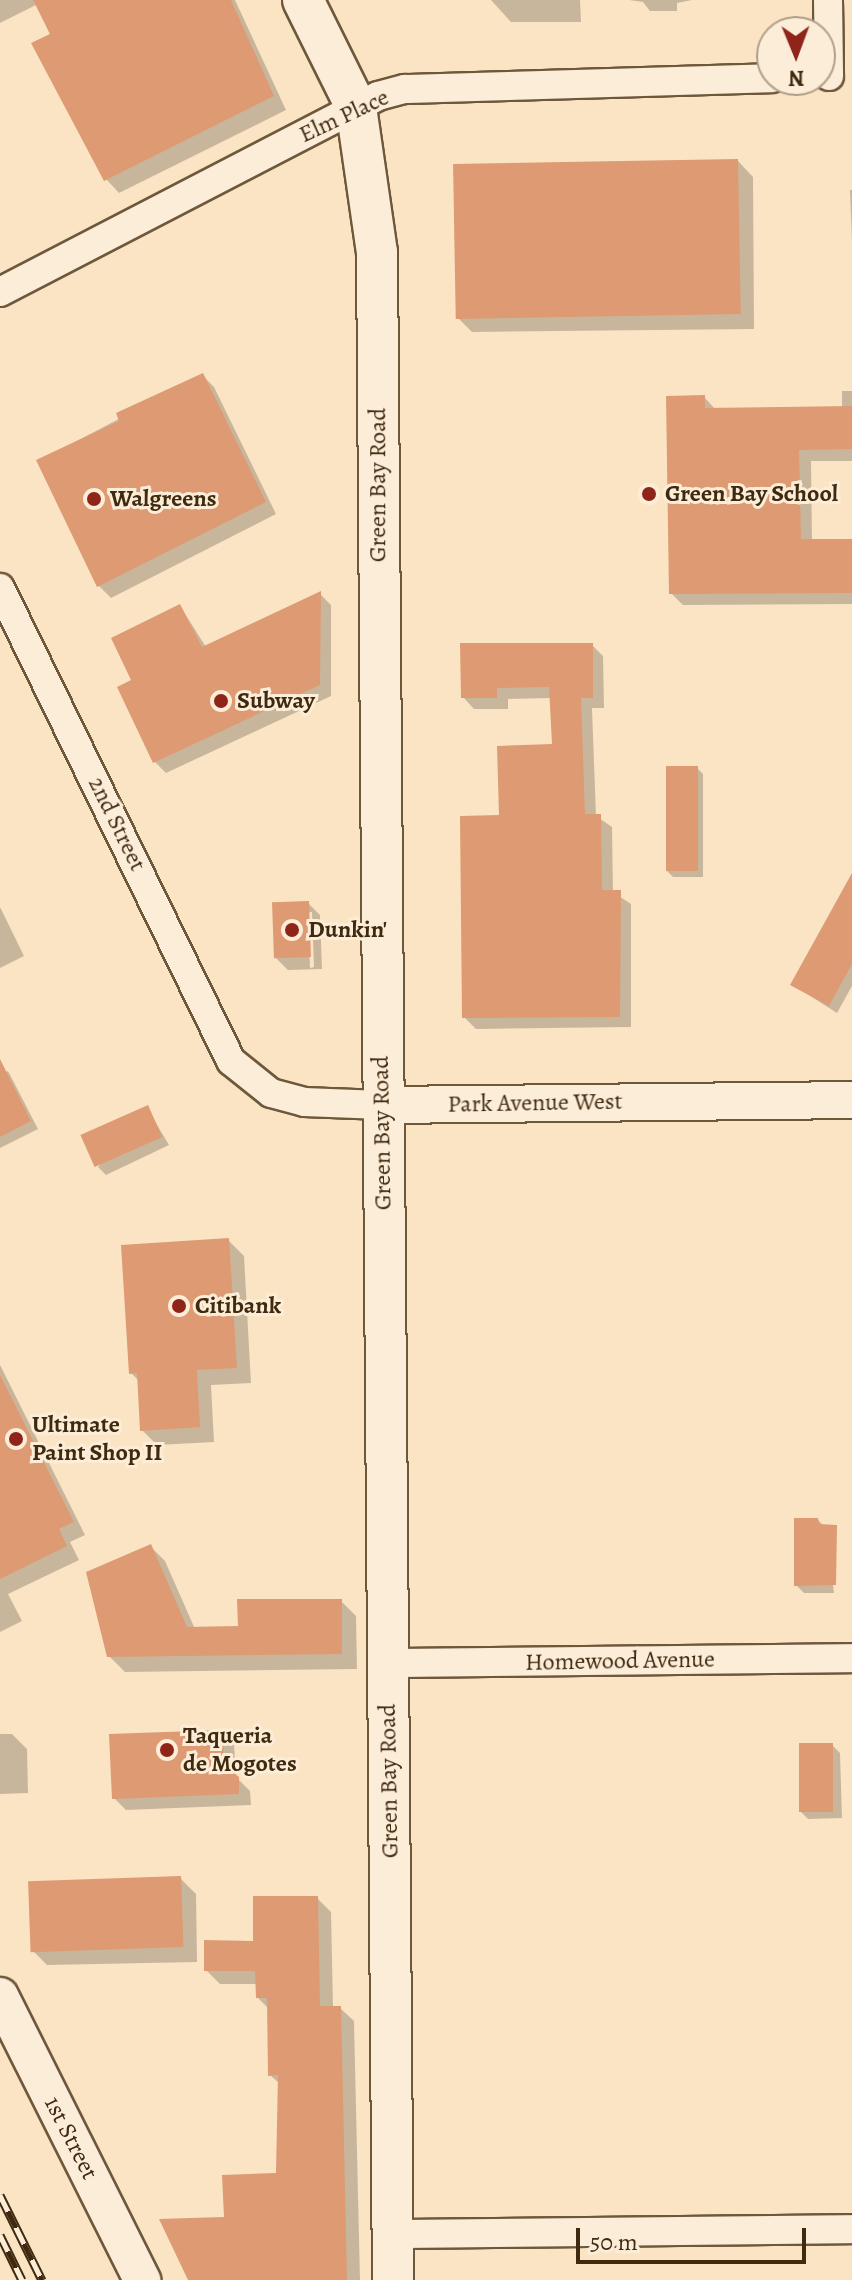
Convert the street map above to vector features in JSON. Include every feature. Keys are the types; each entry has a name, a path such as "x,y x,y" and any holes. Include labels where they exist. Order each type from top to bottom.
{"main road":[{"name":"Green Bay Road","path":"303,0 356,107 377,252 393,2280"}],"street":[{"name":"Elm Place","path":"0,292 356,107 405,89 756,78"},
{"name":"2nd Street","path":"0,588 231,1061"},
{"name":"Park Avenue West","path":"231,1061 271,1093 304,1102 382,1105 852,1100"},
{"name":"Homewood Avenue","path":"388,1663 852,1658"},
{"name":"1st Street","path":"0,1996 142,2280"},
{"path":"393,2234 852,2229"}],"building":[{"path":"33,0 231,0 274,96 104,181 31,43 50,34"},
{"path":"738,159 741,314 456,319 453,164"},
{"name":"Walgreens","path":"203,373 266,502 97,587 36,460 119,421 116,413"},
{"name":"Green Bay School","path":"705,395 705,408 852,406 852,449 799,450 801,539 852,539 852,593 669,594 666,396"},
{"path":"321,591 320,685 153,763 117,687 131,680 111,638 180,604 202,647"},
{"path":"460,643 593,643 593,698 581,698 585,814 601,814 602,890 621,890 620,1017 462,1018 460,816 499,815 497,746 552,744 549,687 497,688 497,698 461,698"},
{"path":"666,766 698,766 698,871 666,871"},
{"path":"852,873 852,964 829,1006 790,985"},
{"name":"Dunkin'","path":"309,901 311,957 274,958 272,902"},
{"path":"0,1059 31,1121 0,1137"},
{"path":"148,1105 162,1137 95,1167 80,1135"},
{"name":"Citibank","path":"229,1238 237,1368 197,1370 200,1427 140,1431 137,1373 129,1374 121,1245"},
{"name":"Ultimate Paint Shop II","path":"0,1375 74,1522 59,1529 67,1546 0,1579"},
{"path":"794,1518 818,1518 819,1524 837,1525 836,1585 794,1586"},
{"path":"151,1544 187,1627 238,1626 237,1599 342,1599 342,1654 107,1657 86,1572"},
{"name":"Taqueria de Mogotes","path":"223,1730 224,1765 239,1777 239,1794 112,1799 109,1734"},
{"path":"799,1743 833,1743 833,1812 799,1812"},
{"path":"181,1876 183,1947 31,1952 28,1881"},
{"path":"253,1896 318,1896 320,2006 341,2006 347,2280 188,2280 159,2219 224,2217 222,2175 276,2173 278,2075 268,2076 267,1998 256,1998 255,1971 204,1971 204,1940 253,1941"}],"railway":[{"path":"0,2195 42,2280"},
{"path":"0,2235 22,2280"}],"place":[{"name":"Green Bay School","path":"649,494"},
{"name":"Walgreens","path":"94,499"},
{"name":"Subway","path":"221,701"},
{"name":"Dunkin'","path":"292,930"},
{"name":"Citibank","path":"179,1306"},
{"name":"Ultimate Paint Shop II","path":"16,1439"},
{"name":"Taqueria de Mogotes","path":"167,1750"}]}
